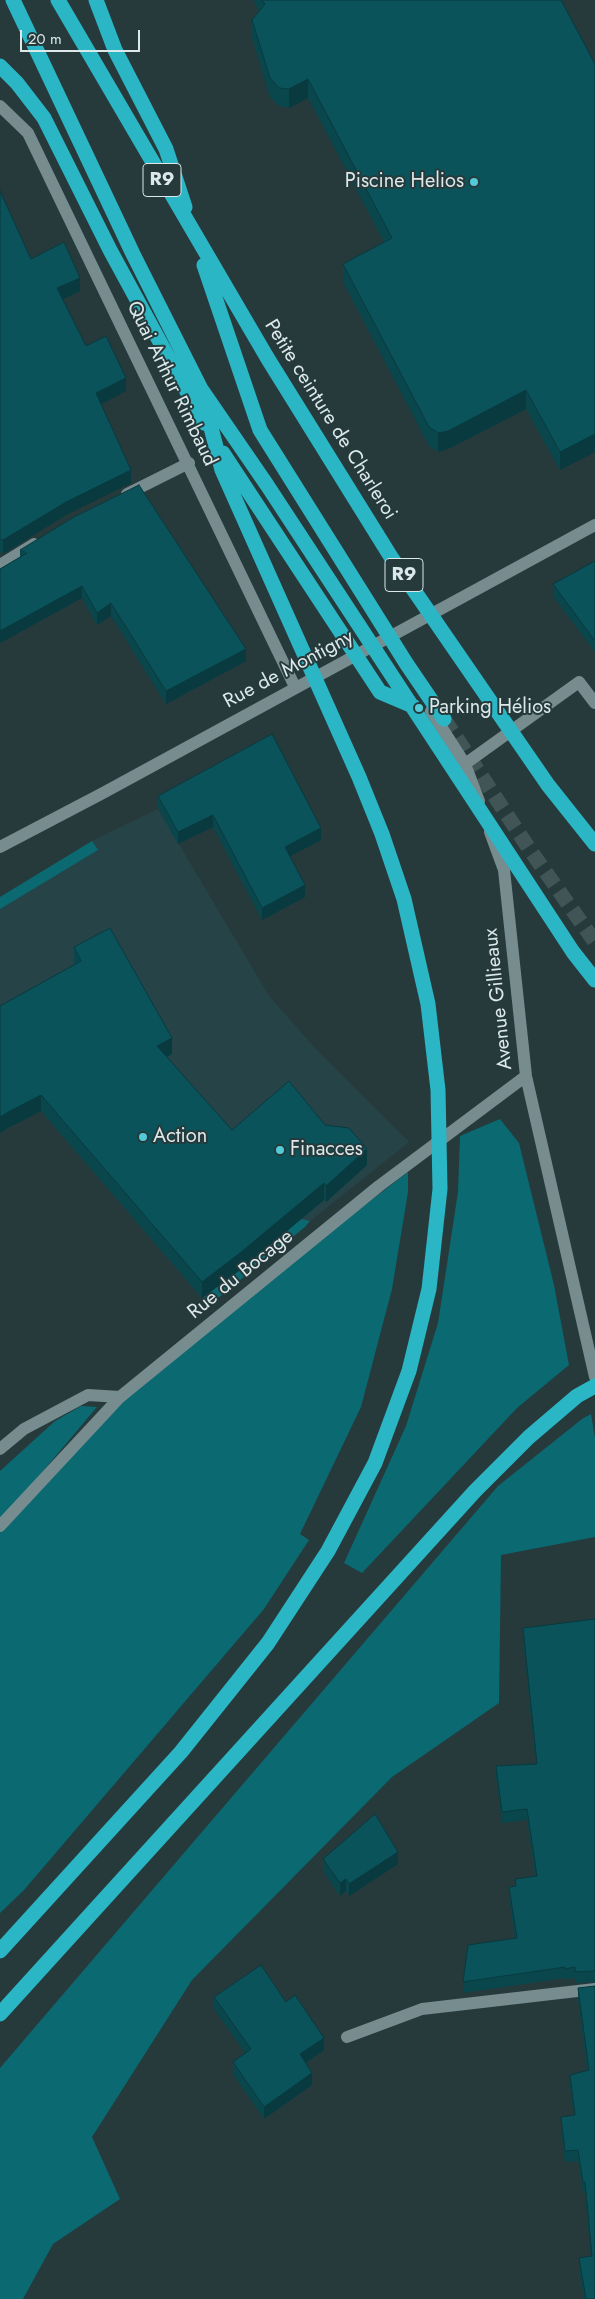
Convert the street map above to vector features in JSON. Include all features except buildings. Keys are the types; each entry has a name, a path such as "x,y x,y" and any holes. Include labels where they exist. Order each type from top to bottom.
{"highway":[{"path":"13,0 133,254 201,389 267,485 573,952 595,980"},
{"name":"Petite ceinture de Charleroi","path":"58,0 268,359 391,557 548,785 595,844"},
{"path":"0,66 18,82 44,118 110,250 209,432 380,692 444,720 406,663 260,430 166,148 115,50 96,0"},
{"path":"0,1951 181,1752 268,1643 328,1551 375,1463 409,1372 427,1298 440,1189 438,1090 428,1004 404,899 382,834 359,777 222,470 201,389"},
{"path":"0,2014 474,1491 529,1436 577,1396 595,1386"}],"street":[{"name":"Quai Arthur Rimbaud","path":"0,106 28,134 189,463 295,687"},
{"path":"113,501 189,463"},
{"name":"Rue de Montigny","path":"0,847 103,793 595,525"},
{"path":"0,565 47,536"},
{"name":"Avenue Gillieaux","path":"385,640 465,764 504,870 526,1076 595,1378"},
{"path":"465,764 579,682 595,703"},
{"name":"Rue du Bocage","path":"0,1526 120,1397 379,1186 526,1076"},
{"path":"0,1449 24,1429 88,1395 120,1397"},
{"path":"347,2037 422,2009 595,1990"}],"shaded area":[{"path":"158,809 269,996 314,1047 409,1142 310,1221 301,1219 240,1270 202,1298 41,1111 0,1133 0,897 92,841"},
{"path":"92,841 98,850 0,909 0,897"},
{"path":"500,1119 519,1143 554,1285 569,1365 517,1408 362,1573 344,1563 406,1426 438,1323 458,1192 460,1136"},
{"path":"408,1172 408,1192 392,1289 361,1407 300,1534 309,1540 264,1609 24,1890 0,1913 0,1532 123,1401 348,1218"},
{"path":"301,1219 310,1221 206,1308 202,1298 240,1270"},
{"path":"81,1406 97,1407 0,1522 0,1471 55,1421"},
{"path":"591,1414 595,1438 595,1537 501,1555 499,1703 392,1777 192,1980 92,2137 120,2199 53,2244 23,2299 0,2299 0,2068 498,1486 582,1419"}],"tunnel":[{"path":"444,719 528,847 595,942"}],"place":[{"name":"Piscine Helios","path":"474,182"},
{"name":"Parking Hélios","path":"419,708"},
{"name":"Action","path":"143,1137"},
{"name":"Finacces","path":"280,1150"}]}
